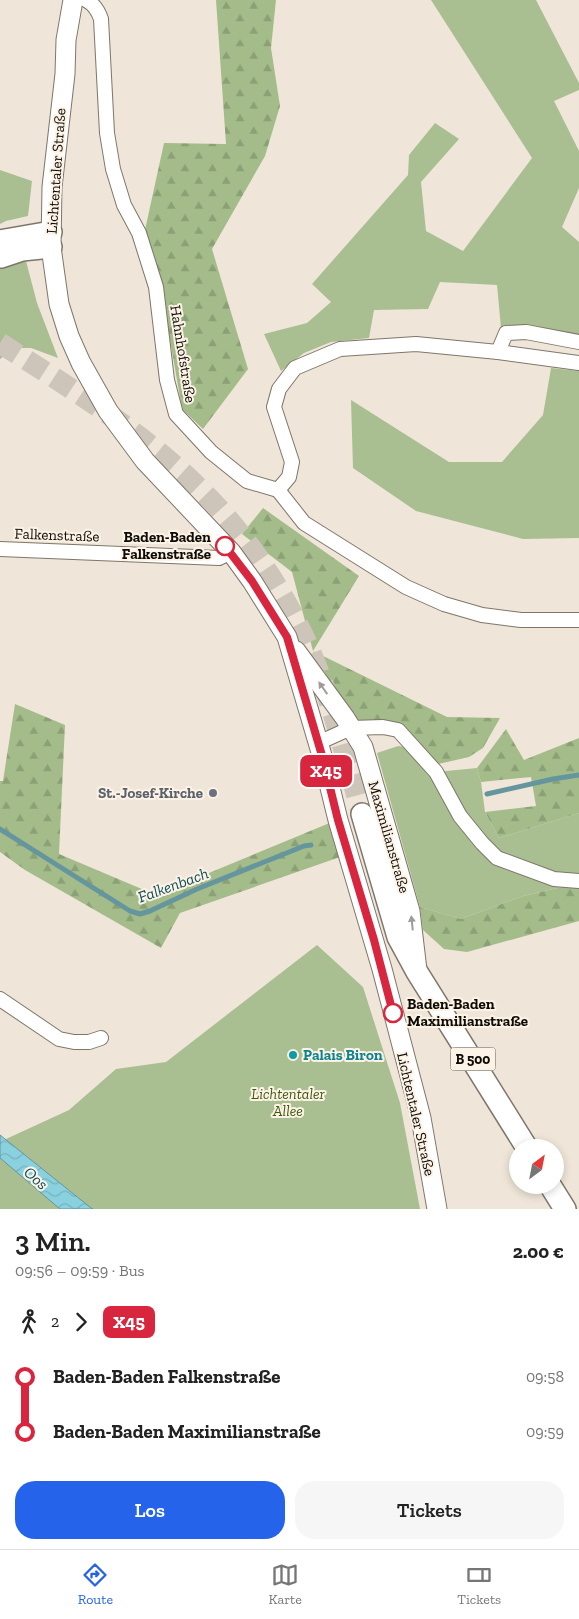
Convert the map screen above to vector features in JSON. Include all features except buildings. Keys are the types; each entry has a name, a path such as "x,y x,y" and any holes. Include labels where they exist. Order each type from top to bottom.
{"main road":[{"name":"Lichtentaler Straße","path":"73,0 66,40 65,74 52,187 51,240 59,304 80,364 108,411 145,462 231,552 252,581 287,637 374,940 421,1118 437,1209"},
{"path":"1,249 22,250 51,240"},
{"name":"Maximilianstraße","path":"287,637 363,747 410,911 417,972"},
{"name":"Maximilianstraße","path":"362,814 398,937 417,972 521,1139"},
{"path":"556,1194 565,1209"}],"street":[{"name":"Hahnhofstraße","path":"86,0 92,3 98,10 101,19 107,133 113,169 124,205 139,233 156,287 168,380 176,414 211,452 247,481 278,490"},
{"path":"498,352 506,333 526,332 579,342"},
{"path":"579,363 498,352 416,344 340,349 294,368 279,389 274,407 292,462 289,477 278,490 304,523 406,587 444,604 482,615 521,620 579,620"},
{"name":"Falkenstraße","path":"0,549 219,558 231,552"},
{"path":"318,743 351,728 383,727 398,730 436,772 460,816 497,858 554,879 579,881"},
{"path":"0,999 60,1039 88,1042 101,1038"}],"green space":[{"path":"216,0 276,0 271,48 280,106 265,156 212,249 248,369 203,429 182,409 162,293 145,230 164,143 226,144"},
{"path":"431,0 536,0 579,83 579,90 554,101 579,151 579,188 562,227 579,242 579,341 501,328 497,285 440,282 428,309 374,310 369,338 331,342 304,353 281,371 264,334 307,323 331,302 312,284 408,175 409,155 435,123 459,139 421,182 426,231 463,251 532,158"},
{"path":"0,170 32,181 28,216 0,224"},
{"path":"0,259 26,261 37,303 58,358 31,348 15,348 0,359"},
{"path":"551,368 579,371 579,538 523,539 416,511 353,468 351,400 449,462 502,462 543,415"},
{"path":"263,508 359,576 313,651 292,572 242,534"},
{"path":"313,651 447,717 500,718 483,748 469,757 434,765 396,723 353,723"},
{"path":"15,704 65,725 59,854 156,895 332,822 340,857 180,913 161,948 25,870 0,852 0,781 3,781"},
{"path":"506,729 524,760 579,738 579,813 499,838 485,812 536,806 531,777 481,782 477,768"},
{"path":"398,746 414,748 436,772 477,768 485,812 499,838 579,813 579,883 523,896 461,919 420,907 377,753"},
{"path":"579,883 579,921 467,952 444,949 423,930 420,907 461,919 523,896"},
{"name":"Lichtentaler Allee","path":"317,945 363,987 400,1103 420,1209 0,1209 0,1145 6,1139 69,1110 116,1069 166,1062"}],"water":[{"name":"Oos","path":"0,1135 93,1209 60,1209 0,1158"}],"waterway":[{"name":"Falkenbach","path":"487,794 579,775"},
{"name":"Falkenbach","path":"0,829 130,911 140,914 197,889 304,846 311,845"}],"tunnel":[{"path":"0,343 51,375 150,445 196,485 246,541 287,603 309,648 332,709 362,814"}],"bus line":[{"name":"X45","path":"225,546 252,581 287,637 323,759 338,820 374,940 393,1013"}],"place":[{"name":"Baden-Baden Falkenstraße","path":"225,546"},
{"name":"St.-Josef-Kirche","path":"213,793"},
{"name":"Baden-Baden Maximilianstraße","path":"393,1013"},
{"name":"Palais Biron","path":"293,1055"}]}
